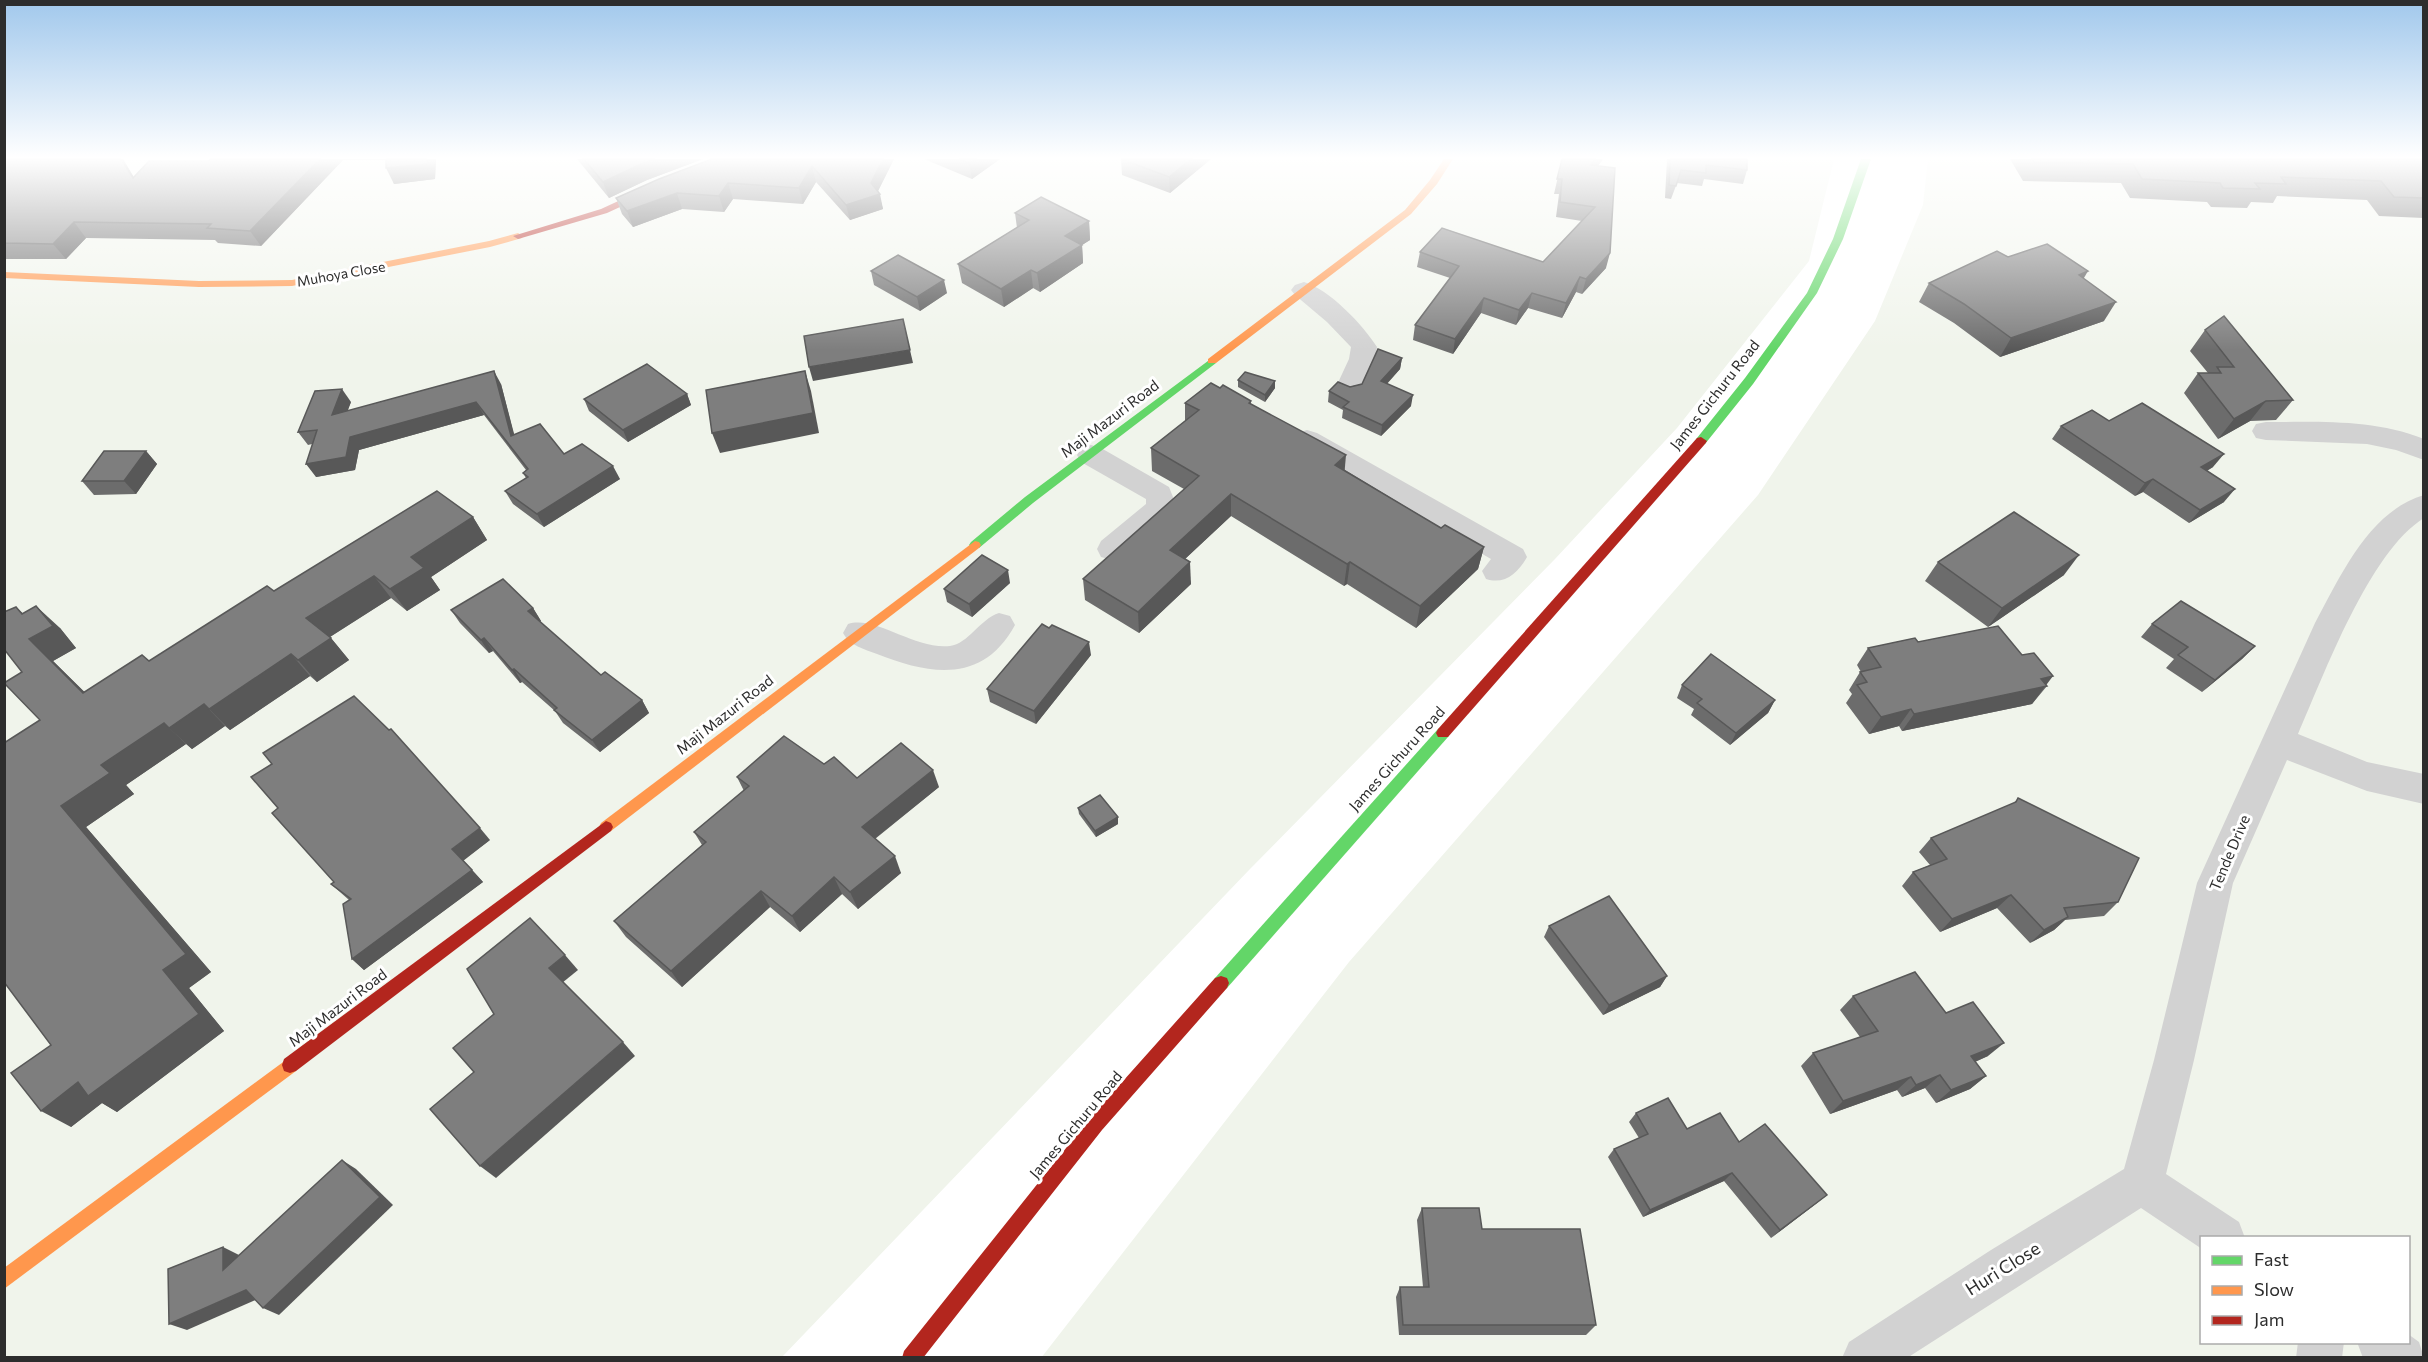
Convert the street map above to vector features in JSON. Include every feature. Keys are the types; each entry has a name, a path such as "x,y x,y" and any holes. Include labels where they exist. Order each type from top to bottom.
{"street":[{"name":"Muhoya Close","path":"4,275 199,284 292,283 490,244 564,223"},
{"name":"Maji Mazuri Road","path":"4,1280 588,841 1091,455 1203,382 1304,290 1394,223"},
{"name":"James Gichuru Road","path":"910,1358 1096,1124 1701,442 1749,381 1812,293 1844,223"},
{"path":"1304,290 1338,318 1358,337 1364,347 1362,359 1350,387"},
{"path":"1286,429 1512,557 1497,571"},
{"path":"2266,430 2363,434 2393,438 2424,450"},
{"path":"1091,455 1159,494 1162,501 1162,507 1112,549"},
{"name":"Tende Drive","path":"2142,1183 2174,1060 2215,883 2331,623 2353,582 2390,530 2412,509 2424,505"},
{"path":"859,633 910,654 953,658 965,655 977,647 999,625"},
{"path":"2278,741 2352,773 2388,784 2424,789"},
{"path":"2142,1183 2220,1236"},
{"name":"Huri Close","path":"1865,1358 2007,1266 2142,1183"},
{"path":"2383,1344 2403,1358"}],"shaded area":[{"path":"5,223 1818,223 1809,261 1677,428 1555,559 1250,869 782,1357 5,1357"},
{"path":"1916,223 2423,223 2423,1357 1041,1358 1349,962 1758,495 1875,321"}],"building":[{"path":"4,223 73,223 53,244 4,243"},
{"path":"112,223 258,223 250,231 207,228 211,224"},
{"path":"1025,223 1087,223 1065,236 1082,245 1037,273 1031,270 1001,289 958,264"},
{"path":"1580,223 1612,223 1610,253 1586,279 1580,277 1566,303 1532,293 1519,310 1484,298 1455,339 1415,325 1459,266 1420,252 1442,228 1543,262"},
{"path":"2047,244 2088,271 2079,275 2116,302 2011,338 1964,304 1929,283 1997,251 2008,257"},
{"path":"898,255 944,280 917,297 871,271"},
{"path":"2224,316 2293,400 2266,401 2234,419 2198,373 2221,373 2217,367 2234,367 2205,330"},
{"path":"903,319 910,350 809,367 804,336"},
{"path":"1378,349 1402,358 1381,381 1413,395 1382,425 1343,407 1349,402 1329,391 1338,382 1350,387 1362,384"},
{"path":"647,364 687,394 623,430 584,399"},
{"path":"494,371 511,436 540,424 564,454 582,444 613,466 537,514 505,491 528,477 523,473 528,469 476,402 350,437 346,457 306,464 317,430 298,432 315,391 342,389 332,415"},
{"path":"805,371 813,413 712,433 706,390"},
{"path":"1245,372 1275,381 1265,395 1238,380"},
{"path":"1211,383 1220,388 1223,385 1251,401 1249,403 1346,455 1335,465 1441,528 1445,525 1484,547 1420,606 1350,562 1347,564 1231,494 1170,550 1190,562 1138,612 1083,579 1199,476 1151,448 1199,410 1185,403"},
{"path":"2142,403 2224,454 2201,467 2235,489 2200,510 2153,479 2145,483 2061,426 2092,410 2109,421"},
{"path":"104,451 146,451 124,481 82,481"},
{"path":"437,491 473,517 411,557 424,568 390,589 374,576 306,618 331,638 298,660 291,654 209,709 204,704 169,728 164,723 101,765 110,773 61,806 186,954 163,970 199,1014 88,1096 78,1082 41,1111 11,1073 51,1045 4,982 4,743 40,720 4,683 22,672 4,649 4,612 16,607 22,614 36,606 53,626 29,639 83,693 142,655 149,661 267,586 274,591"},
{"path":"2014,512 2079,555 2002,608 1938,562"},
{"path":"982,555 1008,570 969,604 944,589"},
{"path":"503,579 533,608 528,611 601,675 605,672 642,700 592,740 554,710 557,708 514,669 512,670 484,638 481,640 451,610"},
{"path":"2181,601 2255,646 2215,680 2178,655 2188,647 2152,624"},
{"path":"1042,624 1049,628 1052,625 1089,642 1034,711 987,689"},
{"path":"1998,626 2022,655 2034,653 2053,676 2041,679 2047,686 1914,714 1911,709 1881,717 1857,685 1867,682 1860,672 1881,667 1868,648 1915,638 1918,642"},
{"path":"1711,654 1775,700 1736,733 1697,703 1702,699 1682,685"},
{"path":"354,696 389,730 391,729 480,828 452,849 472,870 352,959 343,904 351,899 331,884 334,882 272,813 278,808 251,777 272,764 263,753"},
{"path":"784,736 824,764 834,757 857,778 901,743 933,770 862,827 895,856 850,892 834,877 792,916 761,891 671,971 614,921 706,842 694,832 749,786 737,777"},
{"path":"1100,795 1118,817 1095,831 1078,808"},
{"path":"2018,798 2139,858 2118,902 2064,908 2068,917 2044,930 2011,895 1952,919 1913,872 1947,859 1931,838 2016,802"},
{"path":"1609,896 1667,976 1609,1005 1549,926"},
{"path":"530,918 565,955 549,968 623,1042 480,1166 430,1109 474,1072 453,1048 494,1014 467,969"},
{"path":"1915,972 1946,1013 1973,1002 2004,1043 1971,1056 1986,1076 1951,1090 1940,1075 1916,1085 1911,1077 1843,1101 1813,1053 1878,1031 1853,996"},
{"path":"1668,1098 1687,1129 1720,1113 1739,1142 1765,1124 1827,1195 1780,1230 1732,1173 1650,1210 1614,1149 1648,1134 1636,1113"},
{"path":"342,1160 380,1197 263,1308 246,1290 169,1324 168,1269 223,1247 223,1270"},
{"path":"1422,1208 1479,1208 1482,1229 1580,1229 1596,1325 1403,1325 1400,1287 1429,1287"}],"traffic: fast":[{"path":"1701,441 1749,381 1812,293 1844,223"},
{"path":"975,545 1029,500 1212,361"},
{"path":"1221,983 1443,733"}],"traffic: slow":[{"path":"1212,361 1394,223"},
{"path":"4,275 199,284 292,283 490,244 518,236"},
{"path":"606,827 975,545"},
{"path":"4,1280 290,1065"}],"traffic: jam":[{"path":"518,236 564,223"},
{"path":"1443,733 1701,441"},
{"path":"290,1065 606,827"},
{"path":"911,1358 1096,1124 1221,983"}]}
